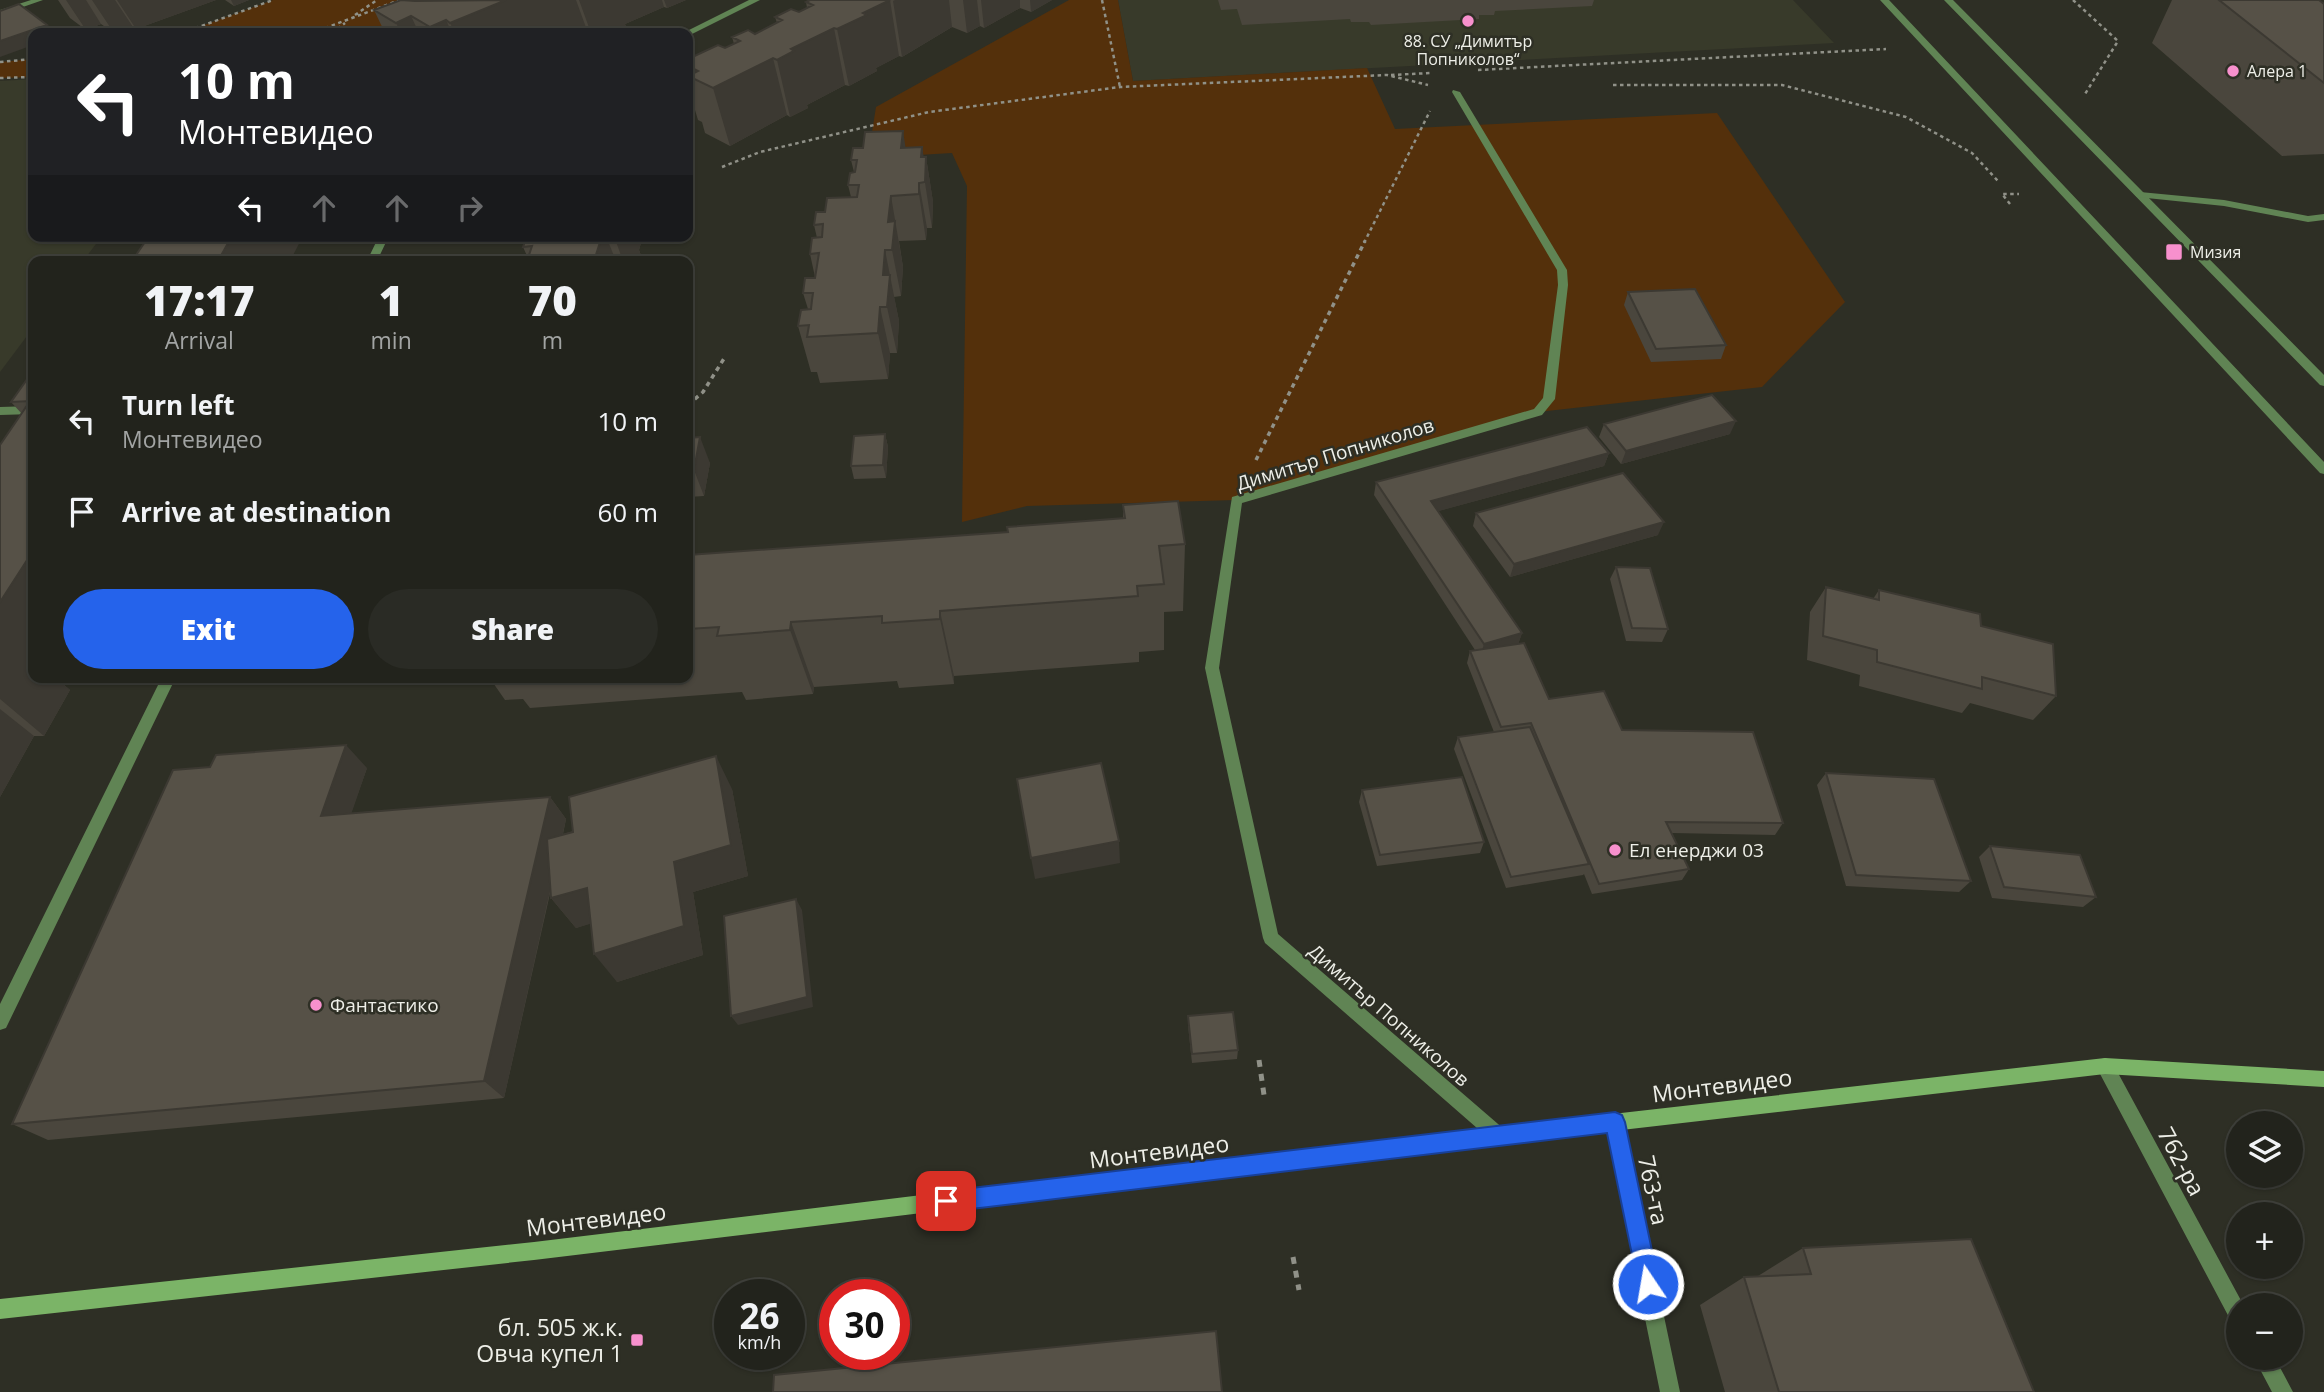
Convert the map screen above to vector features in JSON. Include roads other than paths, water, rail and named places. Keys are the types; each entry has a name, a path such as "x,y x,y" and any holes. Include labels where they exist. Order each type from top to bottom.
{"street":[{"path":"0,13 39,0"},
{"path":"693,30 757,0"},
{"path":"1884,0 2324,470"},
{"path":"1948,0 2324,382"},
{"name":"Димитър Попниколов","path":"1456,92 1562,270 1563,285 1549,399 1538,412 1236,500 1212,668 1271,938 1499,1136"},
{"path":"2140,195 2224,203 2308,219 2324,218"},
{"path":"0,411 28,410"},
{"path":"0,1022 166,683"},
{"name":"Монтевидео","path":"0,1309 534,1251 2105,1066 2324,1079"},
{"name":"762-ра","path":"2105,1066 2227,1293"},
{"name":"763-та","path":"1615,1122 1670,1392"},
{"path":"2271,1370 2283,1392"}],"place":[{"name":"88. СУ „Димитър Попниколов“","path":"1468,21"},
{"name":"Алера 1","path":"2233,71"},
{"name":"Мизия","path":"2174,252"},
{"name":"Ел енерджи 03","path":"1615,850"},
{"name":"Фантастико","path":"316,1005"},
{"name":"бл. 505 ж.к. Овча купел 1","path":"637,1340"}]}
